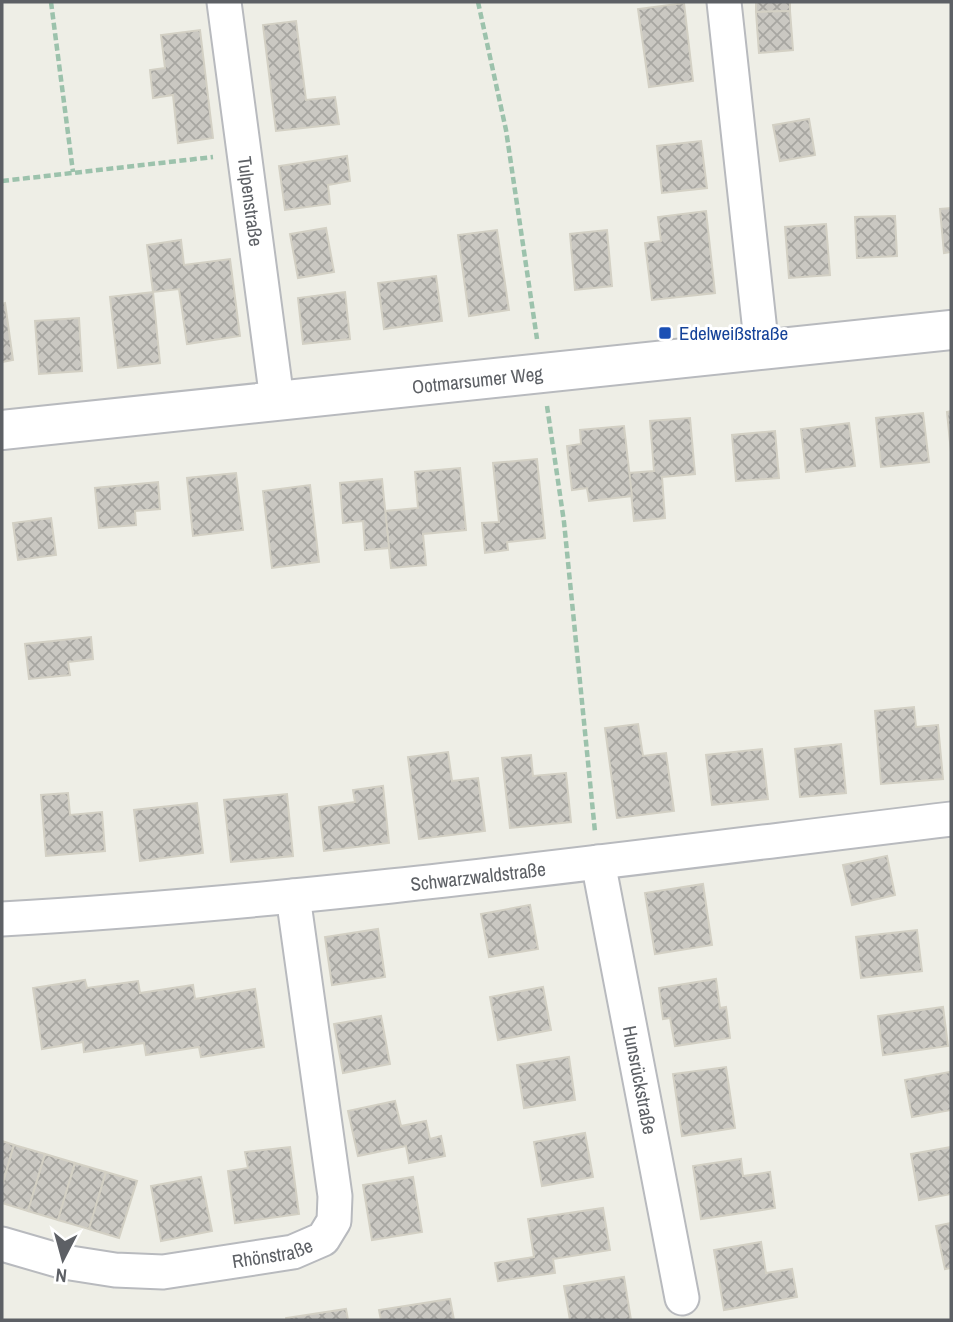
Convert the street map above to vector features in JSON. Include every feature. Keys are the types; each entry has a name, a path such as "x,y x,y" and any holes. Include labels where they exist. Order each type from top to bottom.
{"street":[{"name":"Tulpenstraße","path":"224,2 276,400"},
{"path":"724,2 762,350"},
{"name":"Ootmarsumer Weg","path":"2,430 951,330"},
{"name":"Schwarzwaldstraße","path":"2,919 124,912 293,896 951,819"},
{"name":"Hunsrückstraße","path":"598,862 682,1298"},
{"name":"Rhönstraße","path":"2,1244 76,1264 115,1270 163,1272 293,1252 323,1239 334,1221 335,1196 293,896"}],"path":[{"path":"51,2 73,172"},
{"path":"478,2 506,130 564,522 598,862"},
{"path":"2,181 243,153"}],"building":[{"path":"756,2 790,2 790,11 756,12"},
{"path":"684,3 693,81 649,87 638,9"},
{"path":"790,11 793,50 759,53 756,12"},
{"path":"296,21 306,100 335,97 339,124 276,131 263,25"},
{"path":"200,30 213,138 178,143 173,95 153,98 150,70 165,68 161,35"},
{"path":"809,119 815,155 780,161 773,125"},
{"path":"701,141 707,188 662,193 657,146"},
{"path":"347,156 350,181 328,185 330,204 285,210 279,166"},
{"path":"951,208 951,252 944,253 940,209"},
{"path":"706,211 715,293 652,300 645,243 661,241 658,217"},
{"path":"895,216 897,256 857,258 855,217"},
{"path":"826,224 830,275 789,278 785,227"},
{"path":"326,228 334,272 298,278 290,234"},
{"path":"497,230 509,310 469,316 458,235"},
{"path":"607,230 612,286 575,290 570,234"},
{"path":"181,240 184,265 230,259 240,336 187,344 179,289 153,292 147,245"},
{"path":"436,276 442,321 384,329 378,283"},
{"path":"153,292 160,363 118,368 110,297"},
{"path":"345,292 350,339 303,344 298,298"},
{"path":"5,303 13,360 2,362 2,304"},
{"path":"79,318 82,371 39,374 35,321"},
{"path":"951,411 951,452 947,412"},
{"path":"923,413 929,462 881,467 876,418"},
{"path":"690,418 695,474 662,477 665,518 634,521 629,473 654,471 650,421"},
{"path":"849,423 855,466 806,472 801,429"},
{"path":"624,426 632,496 589,501 587,488 572,490 567,446 581,444 580,430"},
{"path":"775,431 779,478 736,481 732,435"},
{"path":"537,459 545,538 507,542 508,550 485,553 482,523 499,522 493,463"},
{"path":"460,468 466,530 423,534 426,565 391,568 385,511 418,508 415,472"},
{"path":"236,473 243,530 193,536 187,478"},
{"path":"382,479 389,548 365,550 363,521 343,523 340,483"},
{"path":"158,482 160,509 135,511 136,525 99,528 95,488"},
{"path":"310,485 319,562 272,568 263,491"},
{"path":"51,518 56,555 18,560 13,523"},
{"path":"91,637 93,659 68,662 70,675 29,679 25,644"},
{"path":"914,707 916,727 938,725 943,779 881,784 875,711"},
{"path":"638,724 643,756 666,753 674,811 617,818 605,728"},
{"path":"841,744 846,793 800,797 795,749"},
{"path":"762,749 768,799 712,805 706,755"},
{"path":"448,752 452,781 478,778 485,831 419,839 408,757"},
{"path":"531,755 533,776 566,773 571,822 510,828 502,758"},
{"path":"383,786 389,843 324,851 319,807 355,802 353,790"},
{"path":"68,793 70,815 102,812 105,851 46,856 41,795"},
{"path":"287,794 293,856 231,862 224,800"},
{"path":"197,803 203,853 140,861 134,810"},
{"path":"887,856 895,895 852,905 843,865"},
{"path":"703,884 712,945 655,954 645,893"},
{"path":"530,905 538,949 489,957 481,914"},
{"path":"378,929 385,977 332,985 325,937"},
{"path":"917,930 922,971 861,978 856,937"},
{"path":"716,979 720,1008 726,1007 730,1038 675,1046 670,1018 663,1019 659,988"},
{"path":"85,980 87,988 138,981 140,993 193,985 195,999 255,989 264,1047 201,1057 199,1047 146,1055 144,1043 84,1052 83,1042 42,1049 33,988"},
{"path":"543,987 551,1030 498,1040 490,997"},
{"path":"943,1007 948,1046 883,1055 878,1016"},
{"path":"381,1016 390,1064 343,1073 334,1024"},
{"path":"569,1057 575,1100 524,1108 517,1065"},
{"path":"726,1067 735,1128 682,1136 673,1074"},
{"path":"950,1072 951,1110 912,1117 905,1080"},
{"path":"395,1101 401,1126 426,1121 430,1139 441,1136 445,1156 409,1163 406,1146 358,1156 348,1111"},
{"path":"585,1133 593,1177 542,1186 534,1142"},
{"path":"2,1141 14,1145 2,1186"},
{"path":"14,1145 45,1154 28,1211 2,1203 2,1186"},
{"path":"290,1147 299,1214 235,1223 228,1171 248,1168 245,1152"},
{"path":"951,1147 951,1194 919,1200 911,1154"},
{"path":"45,1154 75,1163 58,1220 28,1211"},
{"path":"741,1159 743,1176 770,1172 775,1208 701,1219 693,1166"},
{"path":"75,1163 106,1172 89,1229 58,1220"},
{"path":"106,1172 137,1181 119,1238 89,1229"},
{"path":"201,1177 212,1231 161,1241 151,1186"},
{"path":"413,1177 422,1232 372,1240 363,1185"},
{"path":"603,1208 610,1250 553,1259 555,1273 498,1281 495,1263 534,1257 528,1219"},
{"path":"951,1223 951,1268 945,1269 936,1226"},
{"path":"761,1242 766,1273 792,1269 797,1297 724,1310 714,1250"},
{"path":"624,1277 631,1320 570,1320 564,1286"},
{"path":"450,1299 454,1320 381,1320 379,1310"},
{"path":"346,1309 348,1320 286,1320 286,1318"}],"place":[{"name":"Edelweißstraße","path":"665,333"}]}
